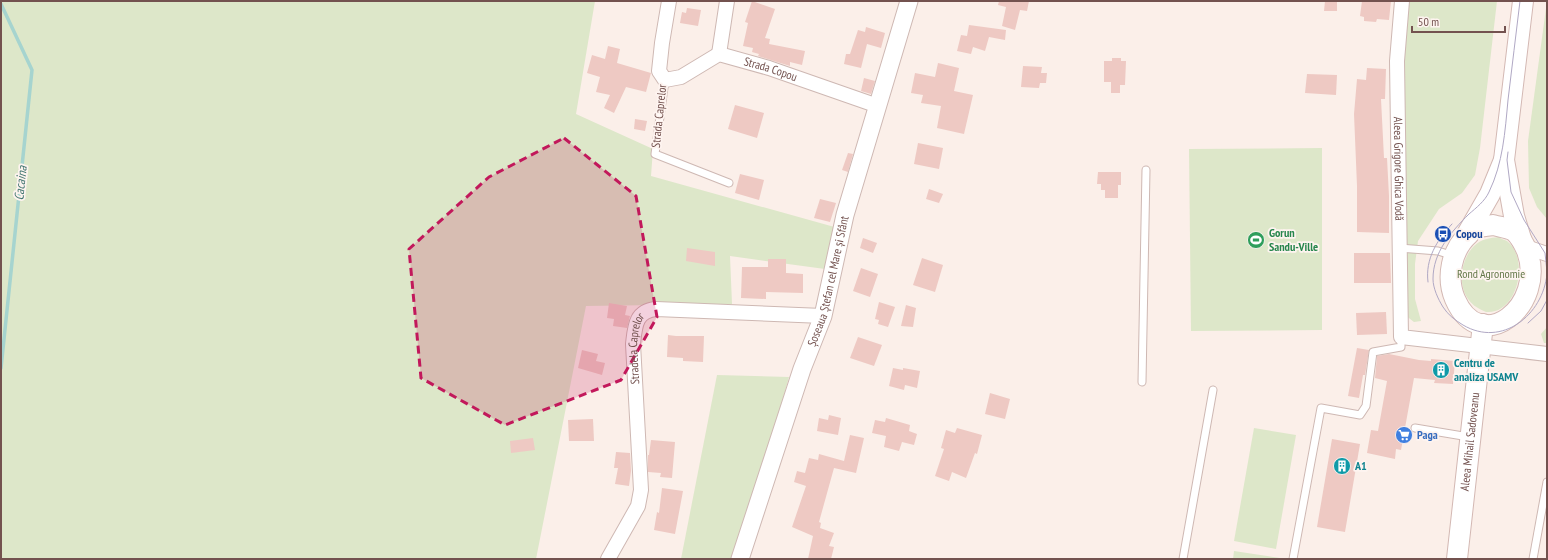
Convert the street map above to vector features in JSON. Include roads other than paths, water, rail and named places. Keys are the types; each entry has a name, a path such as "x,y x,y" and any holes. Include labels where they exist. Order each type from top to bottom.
{"main road":[{"path":"1466,236 1490,194 1504,160 1523,1"},
{"path":"1504,160 1514,216 1530,261 1531,275 1529,287 1524,301 1514,313 1503,322 1483,324 1475,322 1465,314 1452,292 1450,278 1454,256 1460,243 1475,228 1494,225 1513,230 1523,243"},
{"name":"Aleea Mihail Sadoveanu","path":"1457,559 1483,324"}],"street":[{"name":"Strada Caprelor","path":"665,80 659,71 669,1"},
{"path":"665,80 681,77 719,54 726,1"},
{"name":"Șoseaua Ștefan cel Mare și Sfânt","path":"740,559 802,369 823,316 845,215 909,1"},
{"name":"Aleea Grigore Ghica Vodă","path":"1402,1 1397,61 1399,248 1402,337"},
{"name":"Strada Copou","path":"719,54 769,68 878,106"},
{"path":"1523,243 1547,254"},
{"name":"Stradela Caprelor","path":"608,559 638,506 640,498 641,490 633,344 637,322 641,316 650,310 656,309 823,316"},
{"path":"1402,337 1547,354"}],"lane":[{"name":"Strada Caprelor","path":"665,80 655,154 729,183"},
{"path":"1142,382 1146,170"},
{"path":"1399,248 1438,251 1454,256"},
{"path":"1294,559 1321,408 1360,415 1366,406 1373,352 1401,348 1402,337"},
{"path":"1183,559 1213,390"},
{"path":"1415,428 1471,437"},
{"path":"1533,559 1547,482"}],"waterway":[{"name":"Cacaina","path":"1,4 32,70 1,368"}],"tram line":[{"path":"1520,1 1504,136 1494,181 1485,198 1456,228 1444,243 1436,260 1433,282 1439,301 1452,317 1463,325 1478,331 1492,332 1506,330 1518,324 1529,314 1538,302 1544,289 1547,274"},
{"path":"1508,152 1507,160 1511,192 1524,220 1545,253 1547,272"},
{"path":"1428,282 1428,265 1433,250 1452,224"},
{"path":"1528,323 1541,311 1547,300"}],"place":[{"name":"Copou","path":"1443,234"},
{"name":"Gorun Sandu-Ville","path":"1256,240"},
{"name":"Centru de analiza USAMV","path":"1441,370"},
{"name":"Paga","path":"1404,435"},
{"name":"A1","path":"1342,466"}],"park label":[{"name":"Rond Agronomie","path":"1491,274"}]}
